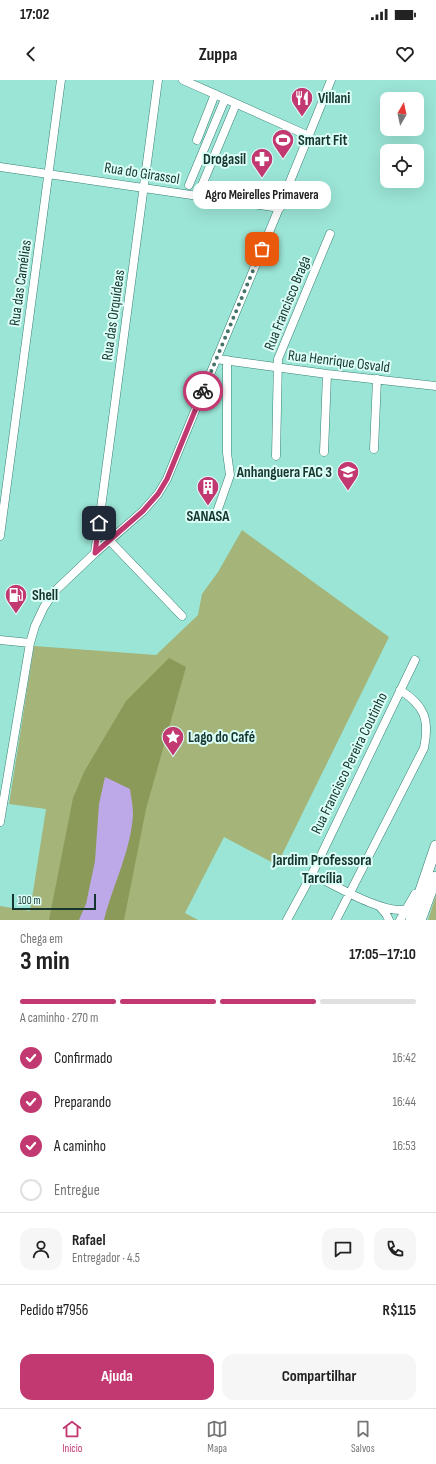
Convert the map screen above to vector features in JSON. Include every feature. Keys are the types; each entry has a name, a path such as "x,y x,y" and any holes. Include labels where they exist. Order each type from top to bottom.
{"highway":[{"path":"411,920 436,846"},
{"path":"420,920 436,877"}],"street":[{"name":"Rua das Camélias","path":"0,536 62,80"},
{"name":"Rua das Orquídeas","path":"95,553 158,80"},
{"path":"183,80 309,136"},
{"path":"0,822 1,804 30,643 38,620 44,607 54,592 109,540 143,511 158,494 167,479 280,208 331,80"},
{"path":"197,140 215,94"},
{"path":"189,185 225,99"},
{"path":"202,185 236,104"},
{"name":"Rua do Girassol","path":"0,166 280,208"},
{"name":"Rua Francisco Braga","path":"276,456 278,359 330,234"},
{"name":"Rua Henrique Osvald","path":"216,359 327,374 436,386"},
{"path":"217,512 230,472 228,453 227,360"},
{"path":"324,452 327,374"},
{"path":"374,449 376,379"},
{"path":"109,540 182,616"},
{"path":"0,640 30,643"},
{"name":"Rua Francisco Pereira Coutinho","path":"287,920 312,874 415,660"},
{"path":"336,920 424,748 427,736 422,709 416,702 400,690"},
{"path":"400,920 416,894 423,873 432,859"},
{"path":"312,874 380,907 400,911 407,909"},
{"path":"380,907 389,920"}],"green space":[{"name":"Lago do Café","path":"242,530 389,637 277,865 224,837 185,913 198,920 0,920 0,906 30,911 46,809 9,804 34,646 156,655 198,615 202,594 218,572"},
{"path":"169,658 186,667 146,809 124,920 49,920 73,798 84,772 126,701"},
{"path":"436,895 436,920 428,920"}],"shaded area":[{"path":"105,777 130,789 133,811 132,828 104,920 79,920 86,904 95,861 99,804"}],"way so far":[{"path":"203,391 262,249"}],"place":[{"name":"Villani","path":"302,118"},
{"name":"Smart Fit","path":"283,160"},
{"name":"Drogasil","path":"262,178"},
{"name":"Agro Meirelles Primavera","path":"262,249"},
{"name":"Anhanguera FAC 3","path":"348,492"},
{"name":"SANASA","path":"208,506"},
{"name":"Shell","path":"16,614"},
{"name":"Lago do Café","path":"173,756"}],"district":[{"name":"Jardim Professora Tarcília","path":"322,868"}],"route":[{"path":"99,523 95,553 143,511 158,494 167,479 203,391"}]}
